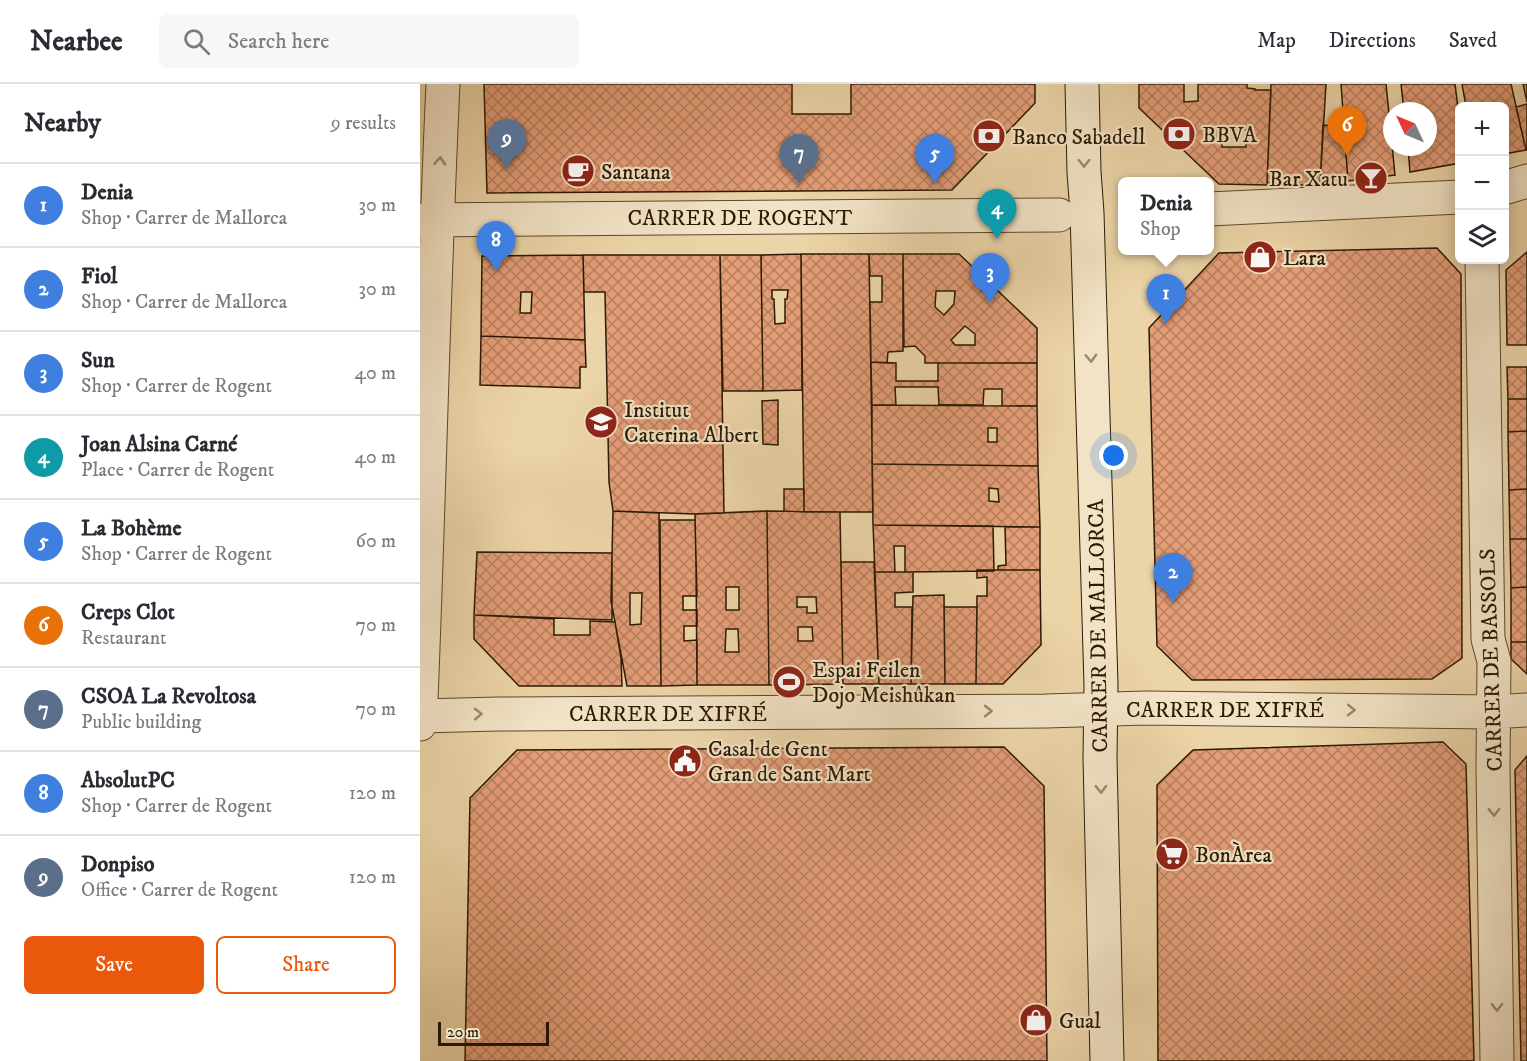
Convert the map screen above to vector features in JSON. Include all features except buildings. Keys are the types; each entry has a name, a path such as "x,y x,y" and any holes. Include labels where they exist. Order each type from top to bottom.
{"street":[{"path":"420,724 424,635 429,219 443,84"},
{"name":"CARRER DE MALLORCA","path":"1082,84 1101,684 1107,1061"},
{"path":"1509,186 1527,181"},
{"path":"1214,209 1455,197"},
{"name":"CARRER DE ROGENT","path":"429,219 1059,215"},
{"name":"CARRER DE BASSOLS","path":"1482,264 1488,639 1494,661 1497,1061"},
{"name":"CARRER DE XIFRÉ","path":"420,716 1046,711 1146,708 1527,710"}],"place":[{"name":"BBVA","path":"1179,134"},
{"name":"Banco Sabadell","path":"989,136"},
{"name":"Creps Clot","path":"1347,156"},
{"name":"Donpiso","path":"507,169"},
{"name":"Santana","path":"578,171"},
{"name":"Bar Xatu","path":"1371,178"},
{"name":"CSOA La Revoltosa","path":"799,184"},
{"name":"La Bohème","path":"935,184"},
{"name":"Joan Alsina Carné","path":"997,239"},
{"name":"Lara","path":"1260,257"},
{"name":"AbsolutPC","path":"496,271"},
{"name":"Sun","path":"990,303"},
{"name":"Denia","path":"1166,324"},
{"name":"Institut Caterina Albert","path":"601,422"},
{"name":"Fiol","path":"1173,603"},
{"name":"Espai Feilen Dojo Meishûkan","path":"789,682"},
{"name":"Casal de Gent Gran de Sant Mart","path":"685,761"},
{"name":"BonÀrea","path":"1172,854"},
{"name":"Gual","path":"1036,1020"}]}
